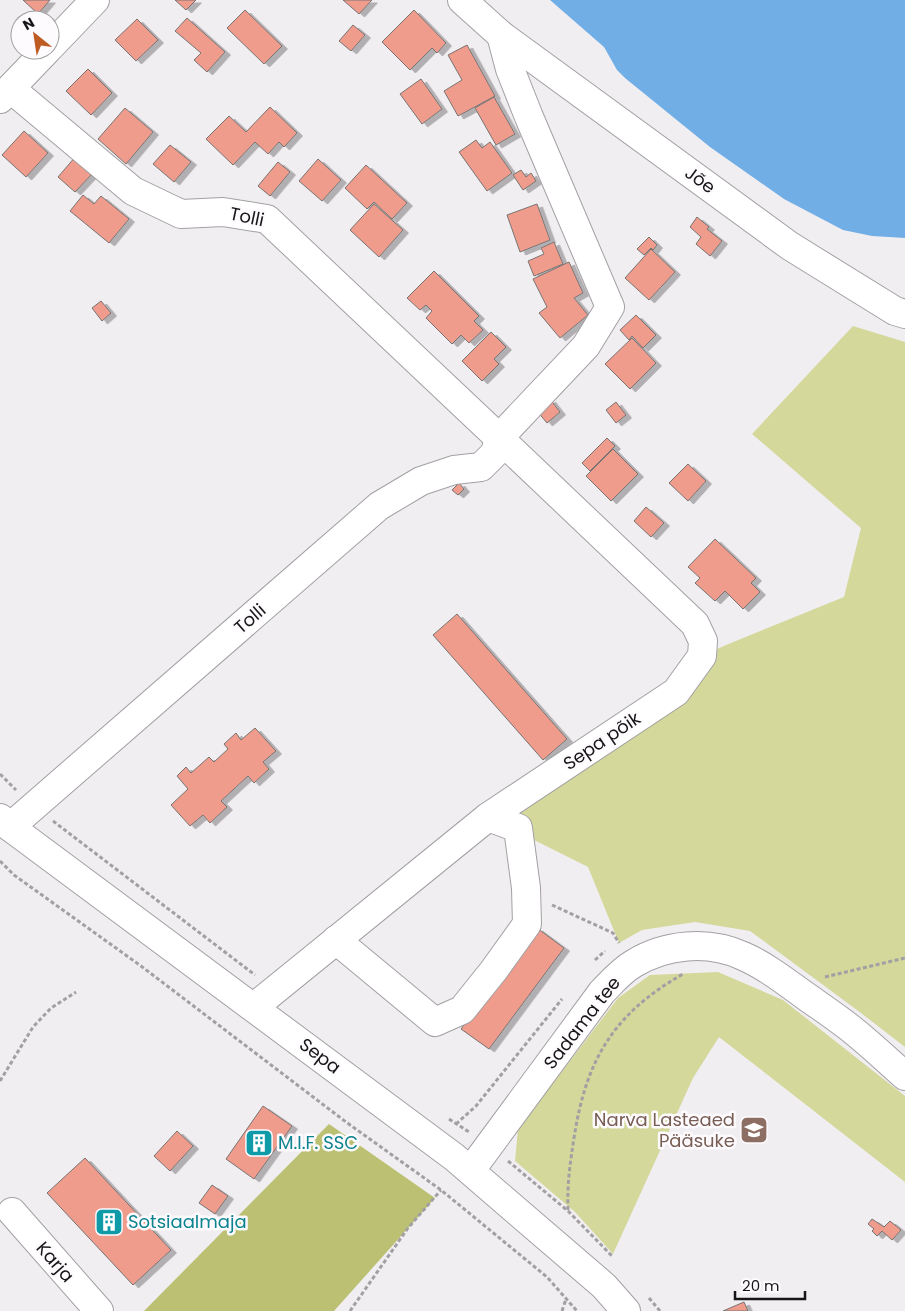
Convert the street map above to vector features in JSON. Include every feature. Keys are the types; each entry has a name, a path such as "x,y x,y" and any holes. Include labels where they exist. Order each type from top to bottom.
{"street":[{"path":"60,37 95,0"},
{"path":"462,0 501,35"},
{"name":"Jõe","path":"501,35 790,246 895,311 905,314"},
{"name":"Tolli","path":"5,823 34,806 379,506 421,481 454,470 481,468 495,453 499,438 586,346 610,307 529,117 510,69 501,35"},
{"path":"5,94 38,60"},
{"name":"Tolli","path":"5,94 134,191 181,214 223,212 267,218 499,438"},
{"name":"Sepa põik","path":"254,1007 488,817 676,692 702,656 703,641 695,624 499,438"},
{"path":"336,940 435,1022 462,1010 528,924 526,888 518,828 488,817"},
{"name":"Sepa","path":"5,823 471,1170 604,1286 626,1311"},
{"name":"Sadama tee","path":"471,1170 602,992 617,976 633,964 653,954 678,947 705,946 743,956 778,976 850,1028 905,1076"},
{"name":"Karja","path":"12,1212 99,1311"}],"path":[{"path":"0,774 34,806 275,990"},
{"path":"0,861 14,875 141,966 346,1122 440,1190 547,1277 577,1311"},
{"path":"824,978 905,958"},
{"path":"445,1117 489,1146 568,1211 567,1182 577,1116 581,1096 590,1072 608,1038 633,1009 660,987 685,973"},
{"path":"0,1081 33,1027 51,1008 76,992"},
{"path":"350,1311 408,1228 440,1190"},
{"path":"562,1311 566,1298"}],"green space":[{"path":"853,326 905,342 905,1047 750,931 695,922 642,930 619,943 588,867 488,817 702,656 844,597 861,528 752,434"},
{"path":"718,972 783,1000 905,1096 905,1182 719,1037 693,1078 613,1254 575,1212 515,1161 518,1129 618,998 650,975"},
{"path":"329,1124 435,1198 334,1311 144,1311"}],"water":[{"path":"550,0 905,0 905,238 872,236 843,230 784,199 710,147 625,78 617,70 604,47"}],"building":[{"path":"23,0 50,0 41,10 34,10"},
{"path":"175,0 196,0 186,10"},
{"path":"343,0 372,0 359,14"},
{"path":"245,10 282,46 264,64 227,28"},
{"path":"414,10 446,43 437,53 432,48 410,70 382,42"},
{"path":"187,18 225,52 207,72 194,60 201,53 175,31"},
{"path":"137,19 158,40 136,61 115,40"},
{"path":"353,25 365,35 351,51 339,41"},
{"path":"467,45 495,96 458,116 444,91 462,80 448,55"},
{"path":"88,69 112,93 91,115 66,91"},
{"path":"421,79 442,109 422,124 400,94"},
{"path":"494,97 515,134 496,145 475,108"},
{"path":"270,107 297,133 284,147 279,142 268,154 255,142 233,165 206,139 229,116 246,132"},
{"path":"125,108 153,132 126,164 98,139"},
{"path":"24,131 48,153 26,177 2,155"},
{"path":"476,140 482,148 490,142 512,173 487,191 459,152"},
{"path":"170,145 191,162 174,182 153,164"},
{"path":"76,156 94,172 75,192 58,177"},
{"path":"318,159 341,180 322,201 299,181"},
{"path":"278,162 290,172 270,196 258,186"},
{"path":"366,165 407,203 392,219 374,202 367,209 345,188"},
{"path":"521,170 526,177 531,173 536,181 523,190 513,175"},
{"path":"83,195 94,204 101,196 129,219 109,243 70,211"},
{"path":"374,204 403,230 379,257 350,230"},
{"path":"537,204 550,240 520,252 507,215"},
{"path":"697,217 709,227 707,229 722,241 710,256 696,244 701,237 690,227"},
{"path":"649,237 657,245 653,250 651,248 644,255 637,249"},
{"path":"554,242 563,264 534,276 528,261 544,254 541,248"},
{"path":"651,249 675,272 649,300 625,278"},
{"path":"569,262 583,293 574,298 588,315 560,338 539,313 547,307 533,279"},
{"path":"434,271 479,316 474,321 483,330 469,343 461,335 452,344 426,318 432,311 426,305 420,310 407,298"},
{"path":"101,301 111,313 102,321 92,308"},
{"path":"636,315 656,335 643,348 632,336 629,340 620,330"},
{"path":"491,332 506,347 494,359 499,364 482,381 462,361"},
{"path":"632,338 656,363 630,389 605,364"},
{"path":"550,399 560,412 547,423 537,411"},
{"path":"616,402 626,415 616,423 606,410"},
{"path":"607,438 615,446 590,471 582,463"},
{"path":"613,449 638,474 611,501 586,476"},
{"path":"688,464 706,481 688,501 669,483"},
{"path":"459,483 464,489 458,495 452,490"},
{"path":"646,507 664,523 651,537 634,521"},
{"path":"715,539 756,578 751,583 760,592 743,609 725,591 715,601 695,583 700,578 688,567"},
{"path":"457,614 567,739 543,760 433,635"},
{"path":"255,728 276,751 263,762 269,769 254,783 248,776 221,801 227,807 210,823 203,815 190,826 171,805 188,789 177,776 186,767 191,773 209,757 214,762 228,749 224,744 236,733 241,740"},
{"path":"537,928 564,948 489,1049 461,1029"},
{"name":"M.I.F. SSC","path":"263,1106 292,1126 254,1179 226,1159"},
{"path":"177,1131 193,1146 170,1171 154,1156"},
{"name":"Sotsiaalmaja","path":"85,1158 171,1250 133,1285 47,1193"},
{"path":"212,1185 228,1196 215,1214 199,1203"},
{"path":"872,1219 884,1227 890,1221 901,1230 892,1240 882,1231 877,1236 872,1231 874,1229 868,1224"},
{"path":"744,1302 748,1311 723,1311"}],"place":[{"name":"Narva Lasteaed Pääsuke","path":"754,1130"},
{"name":"M.I.F. SSC","path":"259,1143"},
{"name":"Sotsiaalmaja","path":"109,1222"}]}
